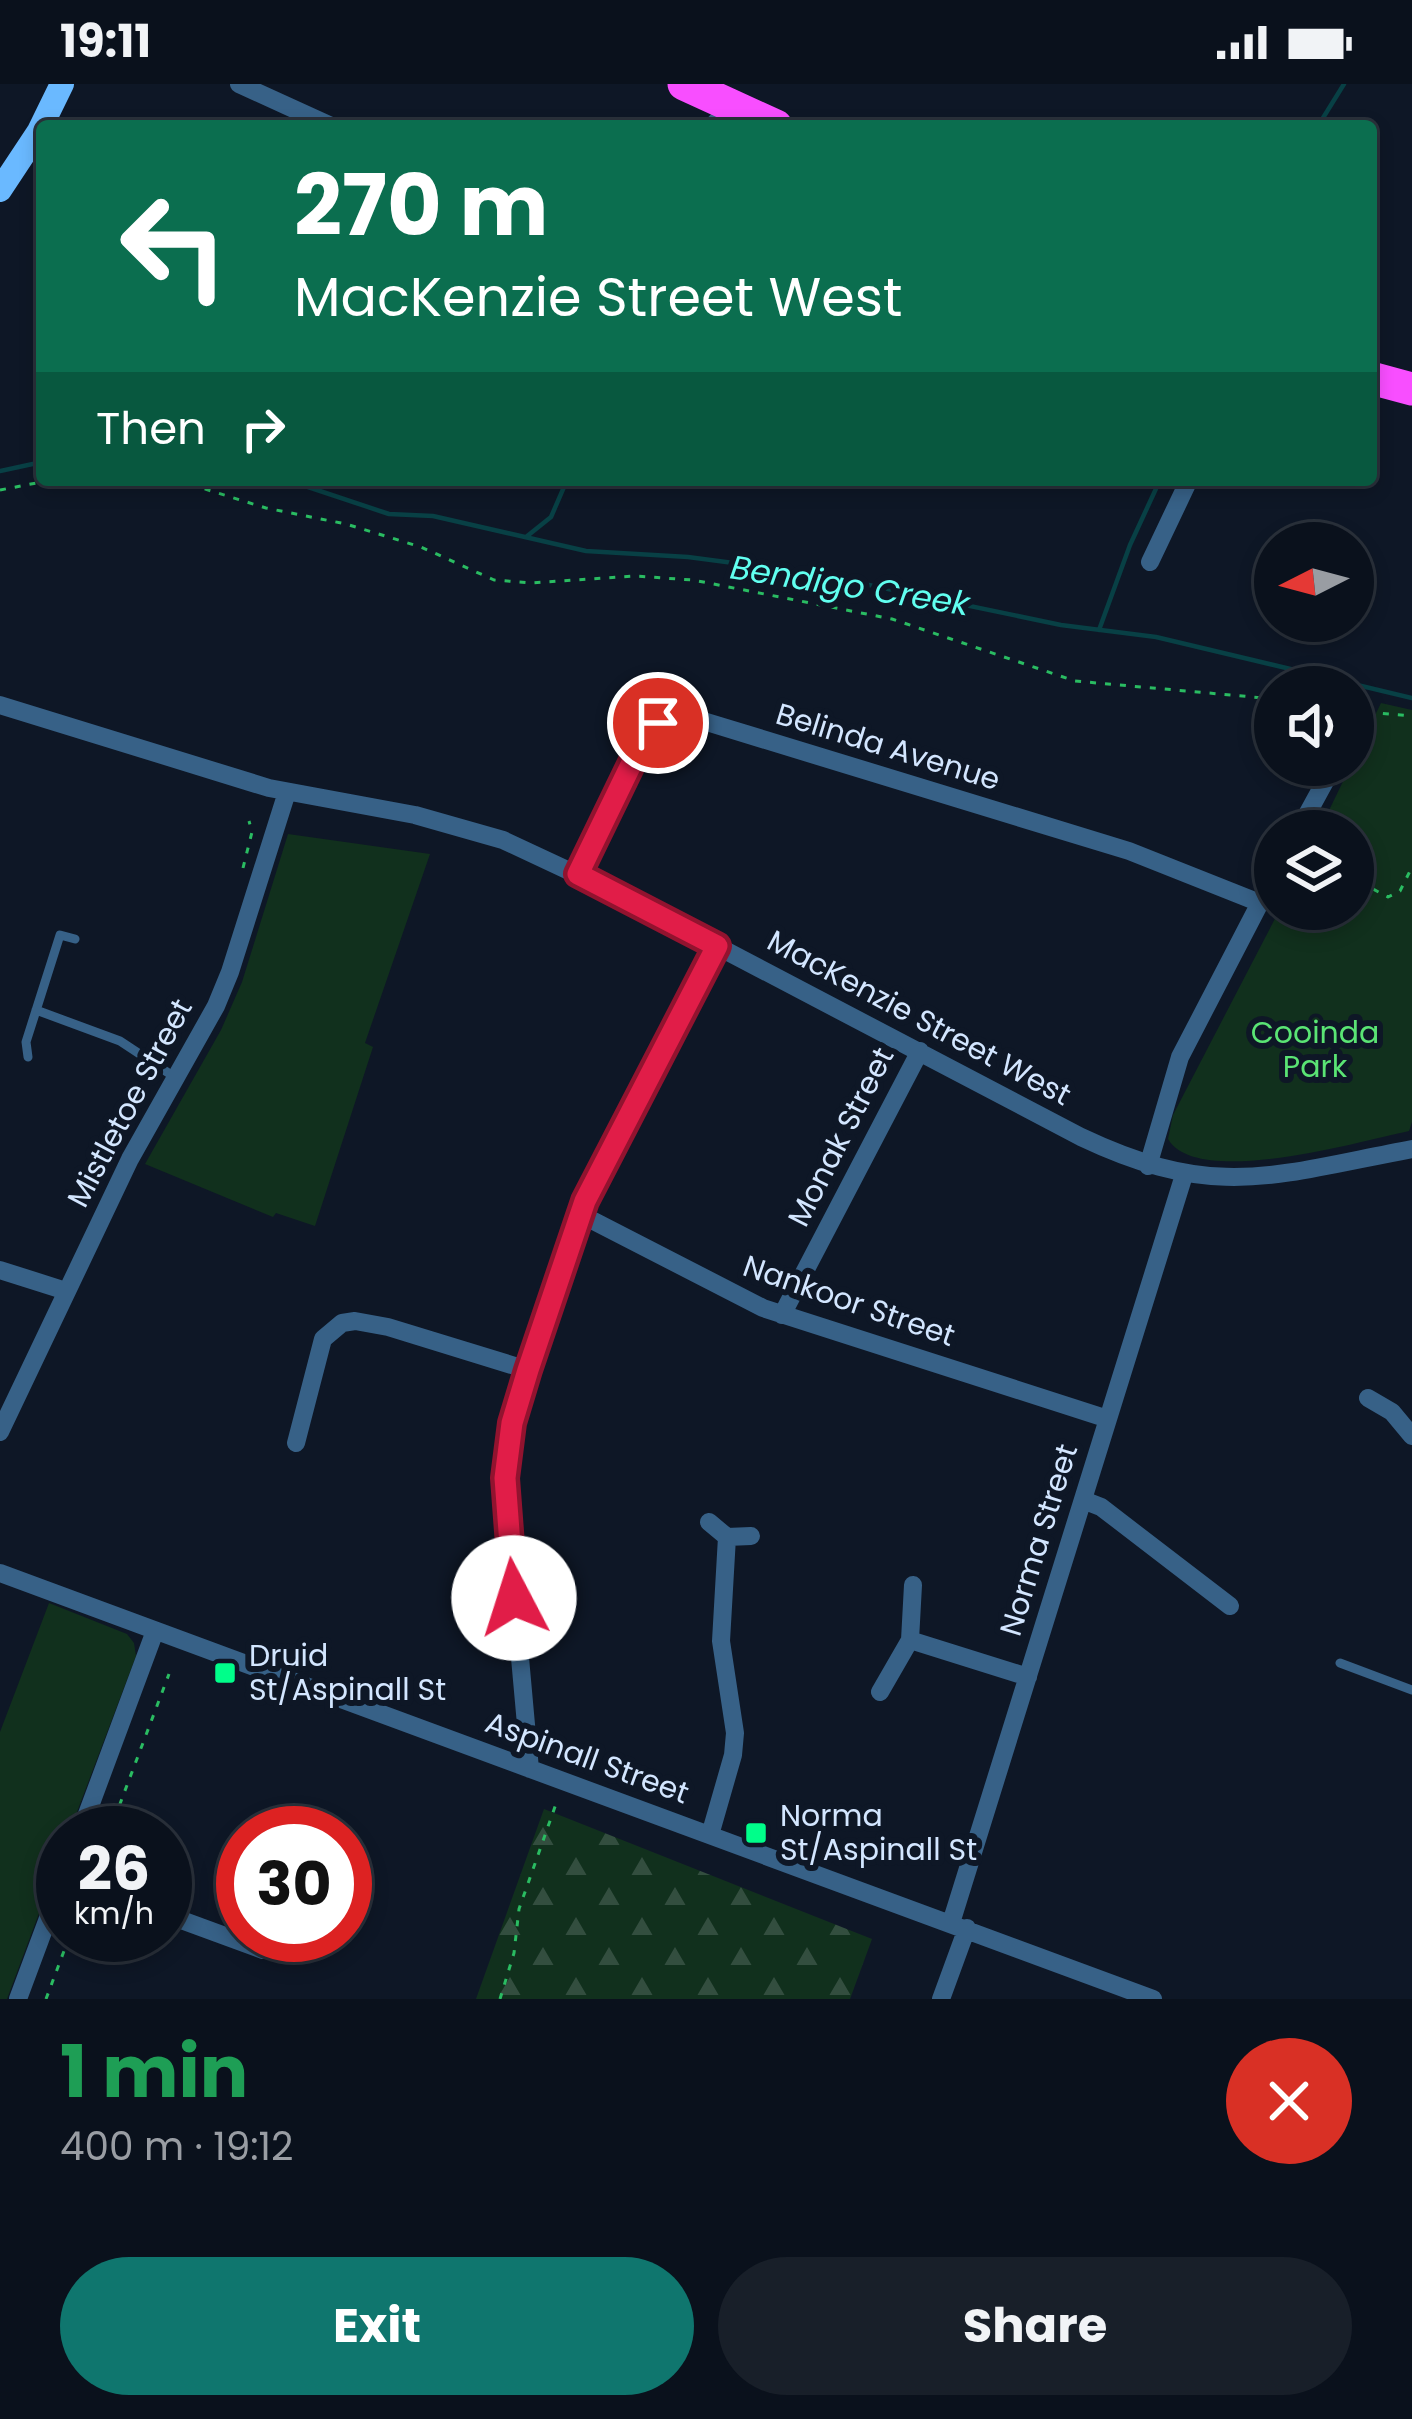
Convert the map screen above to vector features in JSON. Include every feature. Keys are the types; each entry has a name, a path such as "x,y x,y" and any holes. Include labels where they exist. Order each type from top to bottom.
{"highway":[{"path":"684,84 717,115"},
{"path":"1377,380 1412,389"}],"main road":[{"path":"44,120 62,84"},
{"path":"0,190 36,136"}],"street":[{"path":"239,84 318,120"},
{"path":"1150,562 1186,486"},
{"name":"MacKenzie Street West","path":"0,705 287,792 455,825 503,840 578,874 1081,1137 1148,1166 1184,1175 1280,1176 1412,1149"},
{"name":"Belinda Avenue","path":"578,874 644,738 668,718 687,716 1129,851 1254,901"},
{"name":"Mistletoe Street","path":"0,1432 130,1159 230,971 287,792"},
{"path":"1148,1166 1180,1058 1254,915"},
{"path":"530,1769 505,1478 512,1423 580,1214 717,946"},
{"name":"Monak Street","path":"782,1316 920,1051"},
{"name":"Norma Street","path":"940,1999 1028,1677 1184,1175"},
{"name":"Nankoor Street","path":"580,1214 782,1316 1108,1419"},
{"path":"0,1270 66,1291"},
{"path":"296,1443 322,1339 342,1323 388,1327 528,1370"},
{"path":"1368,1399 1392,1412 1412,1436"},
{"path":"1083,1500 1101,1507 1230,1606"},
{"path":"709,1522 727,1537 751,1536"},
{"path":"710,1835 734,1755 721,1641 727,1537"},
{"name":"Aspinall Street","path":"0,1573 1153,1999"},
{"path":"880,1692 910,1640 913,1586"},
{"path":"90,1806 155,1630"},
{"path":"910,1640 1028,1677"},
{"path":"17,1999 36,1949"}],"lane":[{"path":"28,1057 26,1042 60,935 75,939"},
{"path":"36,1010 120,1041 176,1078"},
{"path":"1340,1663 1412,1690"}],"path":[{"path":"0,490 36,483"},
{"path":"195,486 421,547 494,580 531,583 634,576 707,583 892,619 1075,682 1254,697"},
{"path":"1374,713 1412,716"},
{"path":"242,874 253,832 249,820"},
{"path":"1374,890 1388,897 1400,891 1412,867"},
{"path":"119,1806 169,1674"},
{"path":"500,1999 514,1953 519,1909 565,1782"},
{"path":"46,1999 60,1962"}],"green space":[{"name":"Cooinda Park","path":"1381,703 1412,710 1409,1131 1281,1158 1211,1160 1185,1153 1168,1139 1173,1115 1269,930 1374,930 1374,810 1329,810 1341,786 1374,786 1374,717"},
{"path":"288,834 430,854 365,1043 373,1047 315,1226 276,1213 273,1217 145,1164 221,1030 242,982"},
{"path":"49,1603 127,1634 134,1643 136,1656 79,1806 36,1806 36,1921 7,1999 0,1999 0,1732"},
{"path":"544,1809 872,1939 850,1999 476,1999"}],"waterway":[{"path":"1322,120 1344,84"},
{"name":"Bendigo Creek","path":"0,471 36,463"},
{"name":"Bendigo Creek","path":"305,486 389,514 433,516 586,551 688,557 816,574 1061,625 1156,637 1412,698"},
{"path":"526,537 551,517 564,486"},
{"path":"1099,630 1157,486"}],"place":[{"name":"Druid St/Aspinall St","path":"225,1673"},
{"name":"Norma St/Aspinall St","path":"756,1833"}],"route":[{"path":"514,1598 505,1478 512,1423 528,1370 585,1201 717,946 578,874 644,738 658,723"}]}
